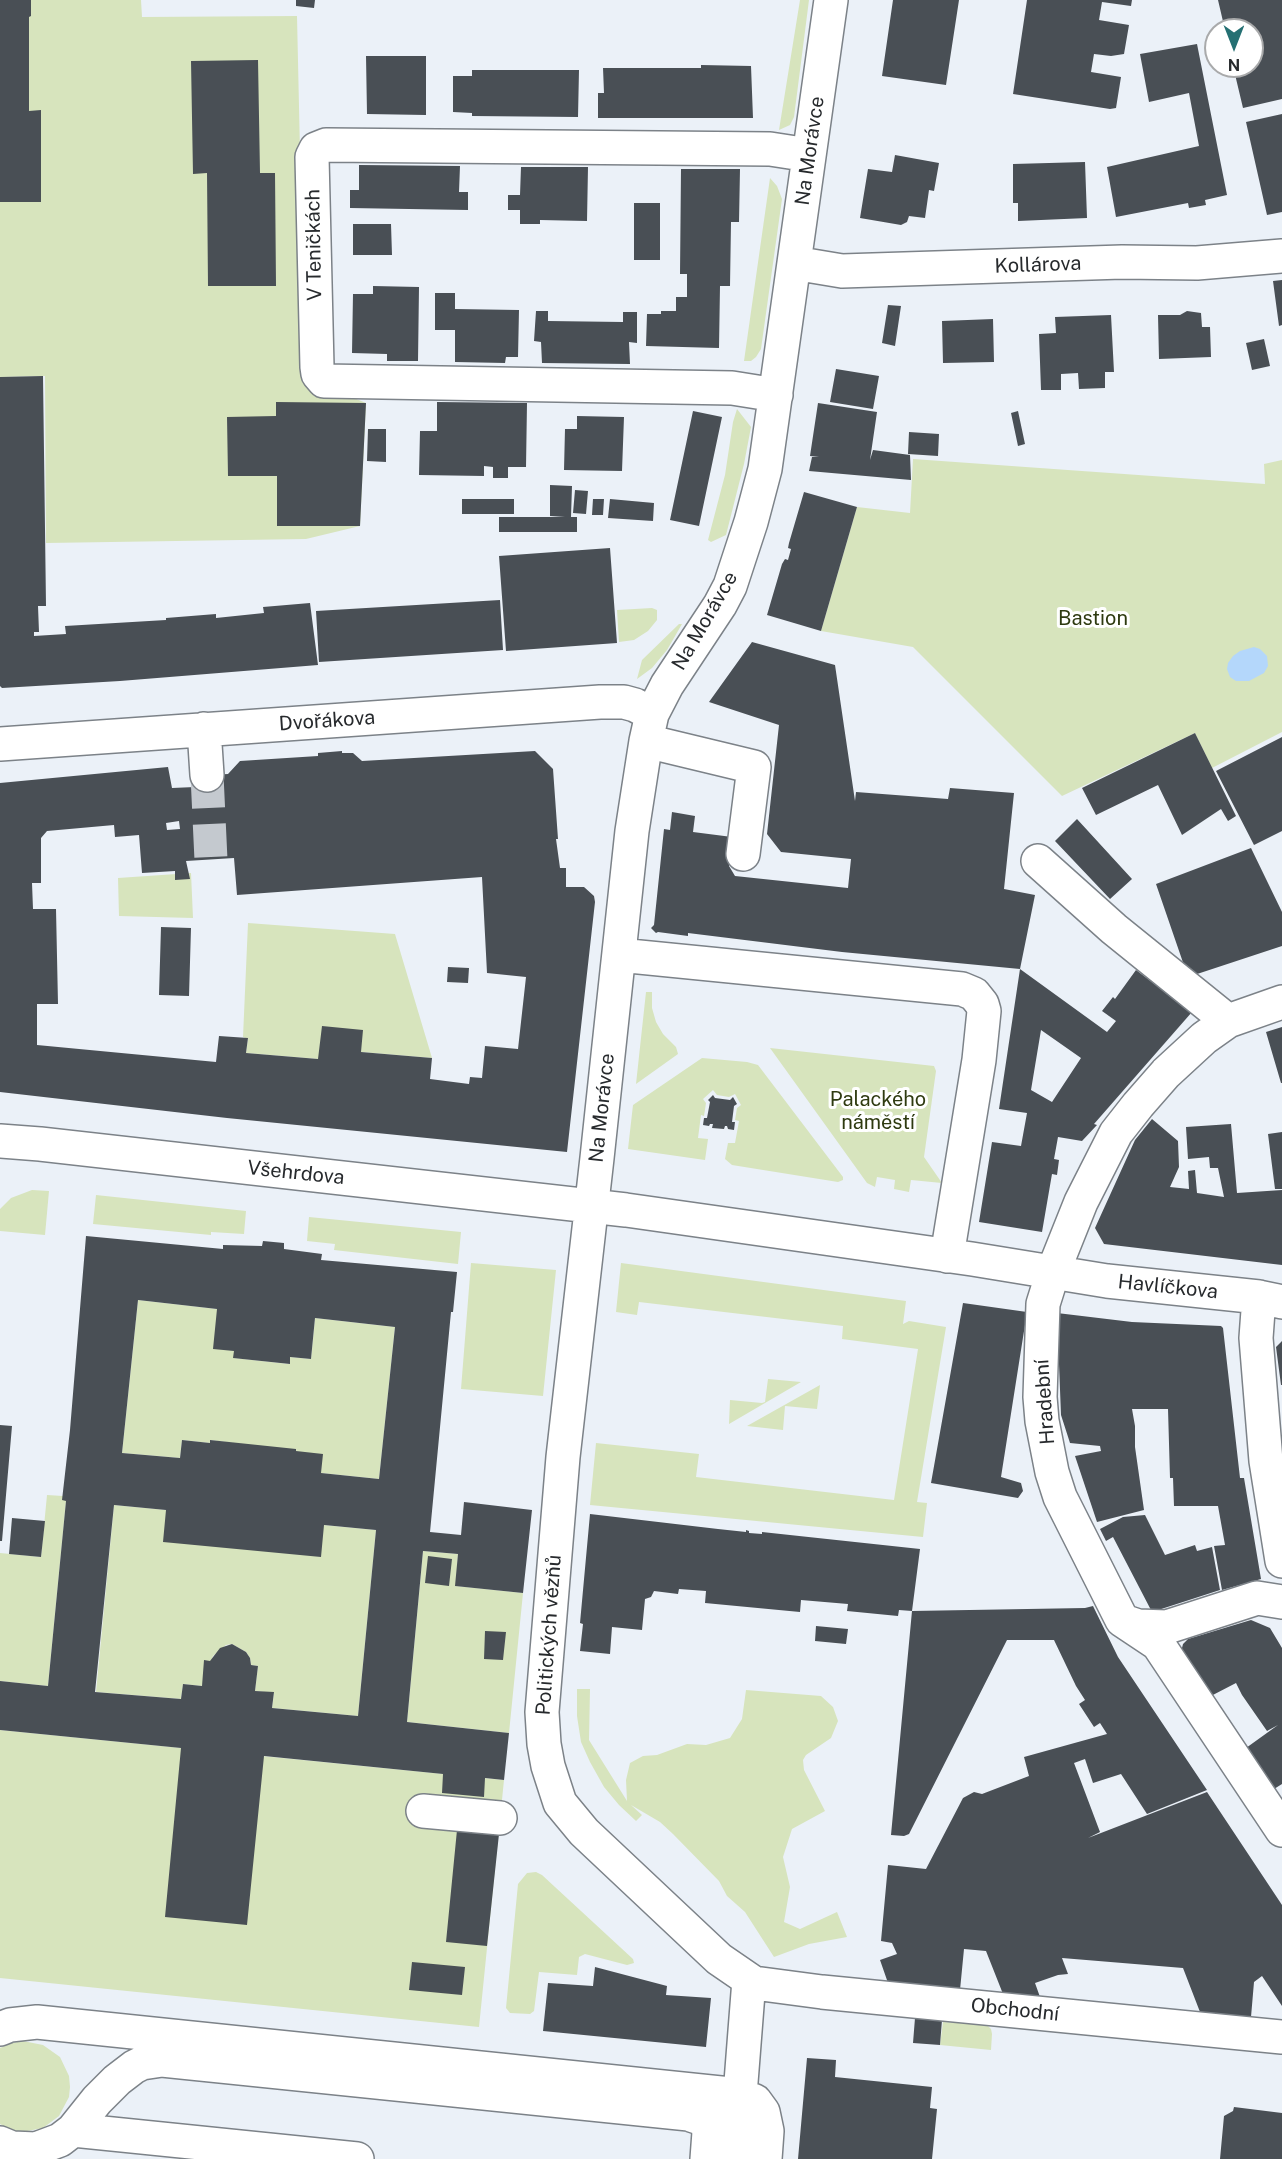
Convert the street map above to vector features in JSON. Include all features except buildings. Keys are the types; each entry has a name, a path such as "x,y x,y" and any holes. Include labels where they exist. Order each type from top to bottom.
{"street":[{"name":"Na Morávce","path":"591,1206 632,831 649,727 667,685 720,605 738,566 765,469 831,0"},
{"name":"V Teničkách","path":"776,395 732,388 324,381 318,374 317,367 312,157 316,149 326,145 770,149 809,156"},
{"name":"Kollárova","path":"794,263 842,271 1122,262 1197,263 1282,256"},
{"name":"Dvořákova","path":"0,744 624,702 635,705 649,727 754,767 743,854"},
{"path":"204,729 207,775"},
{"path":"1038,861 1114,929 1228,1021"},
{"path":"619,955 962,989 974,994 982,1004 984,1011 947,1256"},
{"name":"Hradební","path":"1282,1002 1228,1021 1204,1038 1166,1073 1116,1133 1085,1193 1053,1272 1043,1304 1040,1373 1042,1421 1052,1472 1060,1497 1122,1620 1158,1644 1282,1830"},
{"name":"Všehrdova","path":"0,1141 591,1206"},
{"path":"591,1206 1053,1272"},
{"name":"Politických vězňů","path":"591,1206 563,1457 544,1688 542,1733 548,1766 560,1803 584,1832 719,1959 749,1980"},
{"name":"Havlíčkova","path":"1053,1272 1107,1281 1271,1299"},
{"path":"1271,1299 1256,1338 1266,1461 1282,1561"},
{"path":"1122,1620 1138,1626 1167,1627 1257,1598 1282,1602"},
{"path":"423,1811 500,1818"},
{"path":"735,2159 749,1980"},
{"name":"Obchodní","path":"749,1980 760,1985 815,1991 1282,2037"},
{"path":"0,2029 10,2025 37,2022 740,2095 755,2101 764,2112 767,2131 765,2159"},
{"path":"0,2143 12,2148 36,2149 52,2144 73,2130 97,2100 134,2067 142,2062 162,2060 718,2117 740,2095"},
{"path":"691,2115 703,2119 707,2125 709,2132 707,2159"},
{"path":"73,2130 357,2159"}],"green space":[{"path":"0,0 141,0 142,17 297,16 305,378 366,403 360,526 306,539 46,543 45,376 0,377"},
{"path":"800,0 809,0 794,117 790,125 779,130"},
{"path":"770,178 777,186 782,199 761,349 751,361 744,361"},
{"path":"737,409 751,427 744,464 726,535 711,542 708,540 725,475"},
{"name":"Bastion","path":"913,459 1265,484 1264,464 1282,460 1282,732 1212,768 1195,733 1062,796 913,647 821,631 857,507 910,513"},
{"path":"652,608 657,610 657,620 648,631 634,640 619,642 617,610"},
{"path":"679,624 682,624 667,650 652,668 637,679 642,660"},
{"path":"191,873 193,918 119,916 118,878"},
{"path":"248,923 395,934 432,1058 361,1052 318,1059 246,1053 248,1039 243,1037"},
{"path":"646,992 652,992 652,1008 656,1022 663,1034 676,1047 678,1054 636,1084"},
{"name":"Palackého náměstí","path":"770,1048 934,1066 936,1071 924,1157 942,1183 911,1180 909,1192 894,1189 895,1180 877,1177 875,1187 867,1183"},
{"path":"702,1058 758,1065 843,1180 838,1182 732,1165 725,1159 728,1143 735,1143 739,1121 735,1120 737,1108 741,1105 735,1094 729,1097 717,1095 713,1090 703,1099 706,1103 704,1116 701,1115 698,1138 708,1139 705,1160 628,1149 633,1105"},
{"path":"32,1190 49,1191 45,1235 0,1231 0,1209 11,1198"},
{"path":"96,1195 246,1211 244,1234 211,1232 211,1235 93,1224"},
{"path":"309,1217 461,1232 458,1264 334,1250 335,1244 307,1241"},
{"path":"471,1263 556,1270 543,1396 461,1389"},
{"path":"621,1263 906,1301 903,1324 909,1321 946,1327 917,1502 927,1503 923,1537 590,1505 596,1443 699,1454 696,1477 894,1500 918,1349 842,1339 843,1326 639,1302 637,1315 616,1312"},
{"path":"138,1300 217,1309 234,1351 234,1358 289,1364 290,1357 311,1359 315,1318 395,1327 379,1479 321,1473 296,1451 210,1440 210,1443 182,1440 180,1458 122,1453"},
{"path":"768,1379 801,1382 729,1424 730,1400 765,1402"},
{"path":"820,1385 817,1409 785,1406 783,1430 747,1426"},
{"path":"47,1495 63,1496 66,1501 48,1686 0,1681 0,1553 41,1557"},
{"path":"114,1505 376,1530 358,1716 272,1708 274,1693 255,1691 258,1666 251,1665 246,1652 232,1644 226,1645 213,1656 202,1686 183,1684 181,1699 96,1692"},
{"path":"423,1551 458,1554 456,1586 523,1593 509,1733 407,1722"},
{"path":"577,1689 590,1689 589,1740 627,1801 626,1780 630,1763 643,1756 657,1755 687,1744 706,1745 730,1738 742,1719 746,1690 821,1696 833,1707 838,1721 831,1738 806,1755 803,1760 804,1770 825,1811 792,1829 783,1857 790,1887 784,1922 800,1929 837,1912 847,1937 809,1944 774,1957 745,1912 727,1896 719,1881 673,1834 660,1822 631,1805 642,1815 636,1821 604,1787 581,1742 577,1716"},
{"path":"0,1730 504,1780 479,2027 0,1978"},
{"path":"536,1872 633,1959 634,1963 627,1965 585,1954 579,1957 577,1975 539,1972 534,2011 530,2014 510,2013 506,2008 518,1884 527,1873"},
{"path":"943,2022 987,2025 992,2034 991,2050 940,2045"},
{"path":"23,2041 43,2045 60,2057 69,2076 70,2087 69,2097 59,2116 43,2128 22,2132 11,2130 0,2124 0,2048"}],"water":[{"path":"1254,647 1267,656 1268,666 1264,673 1249,681 1236,681 1230,677 1227,669 1228,663 1240,651"}],"tunnel":[{"path":"207,775 211,860"}]}
